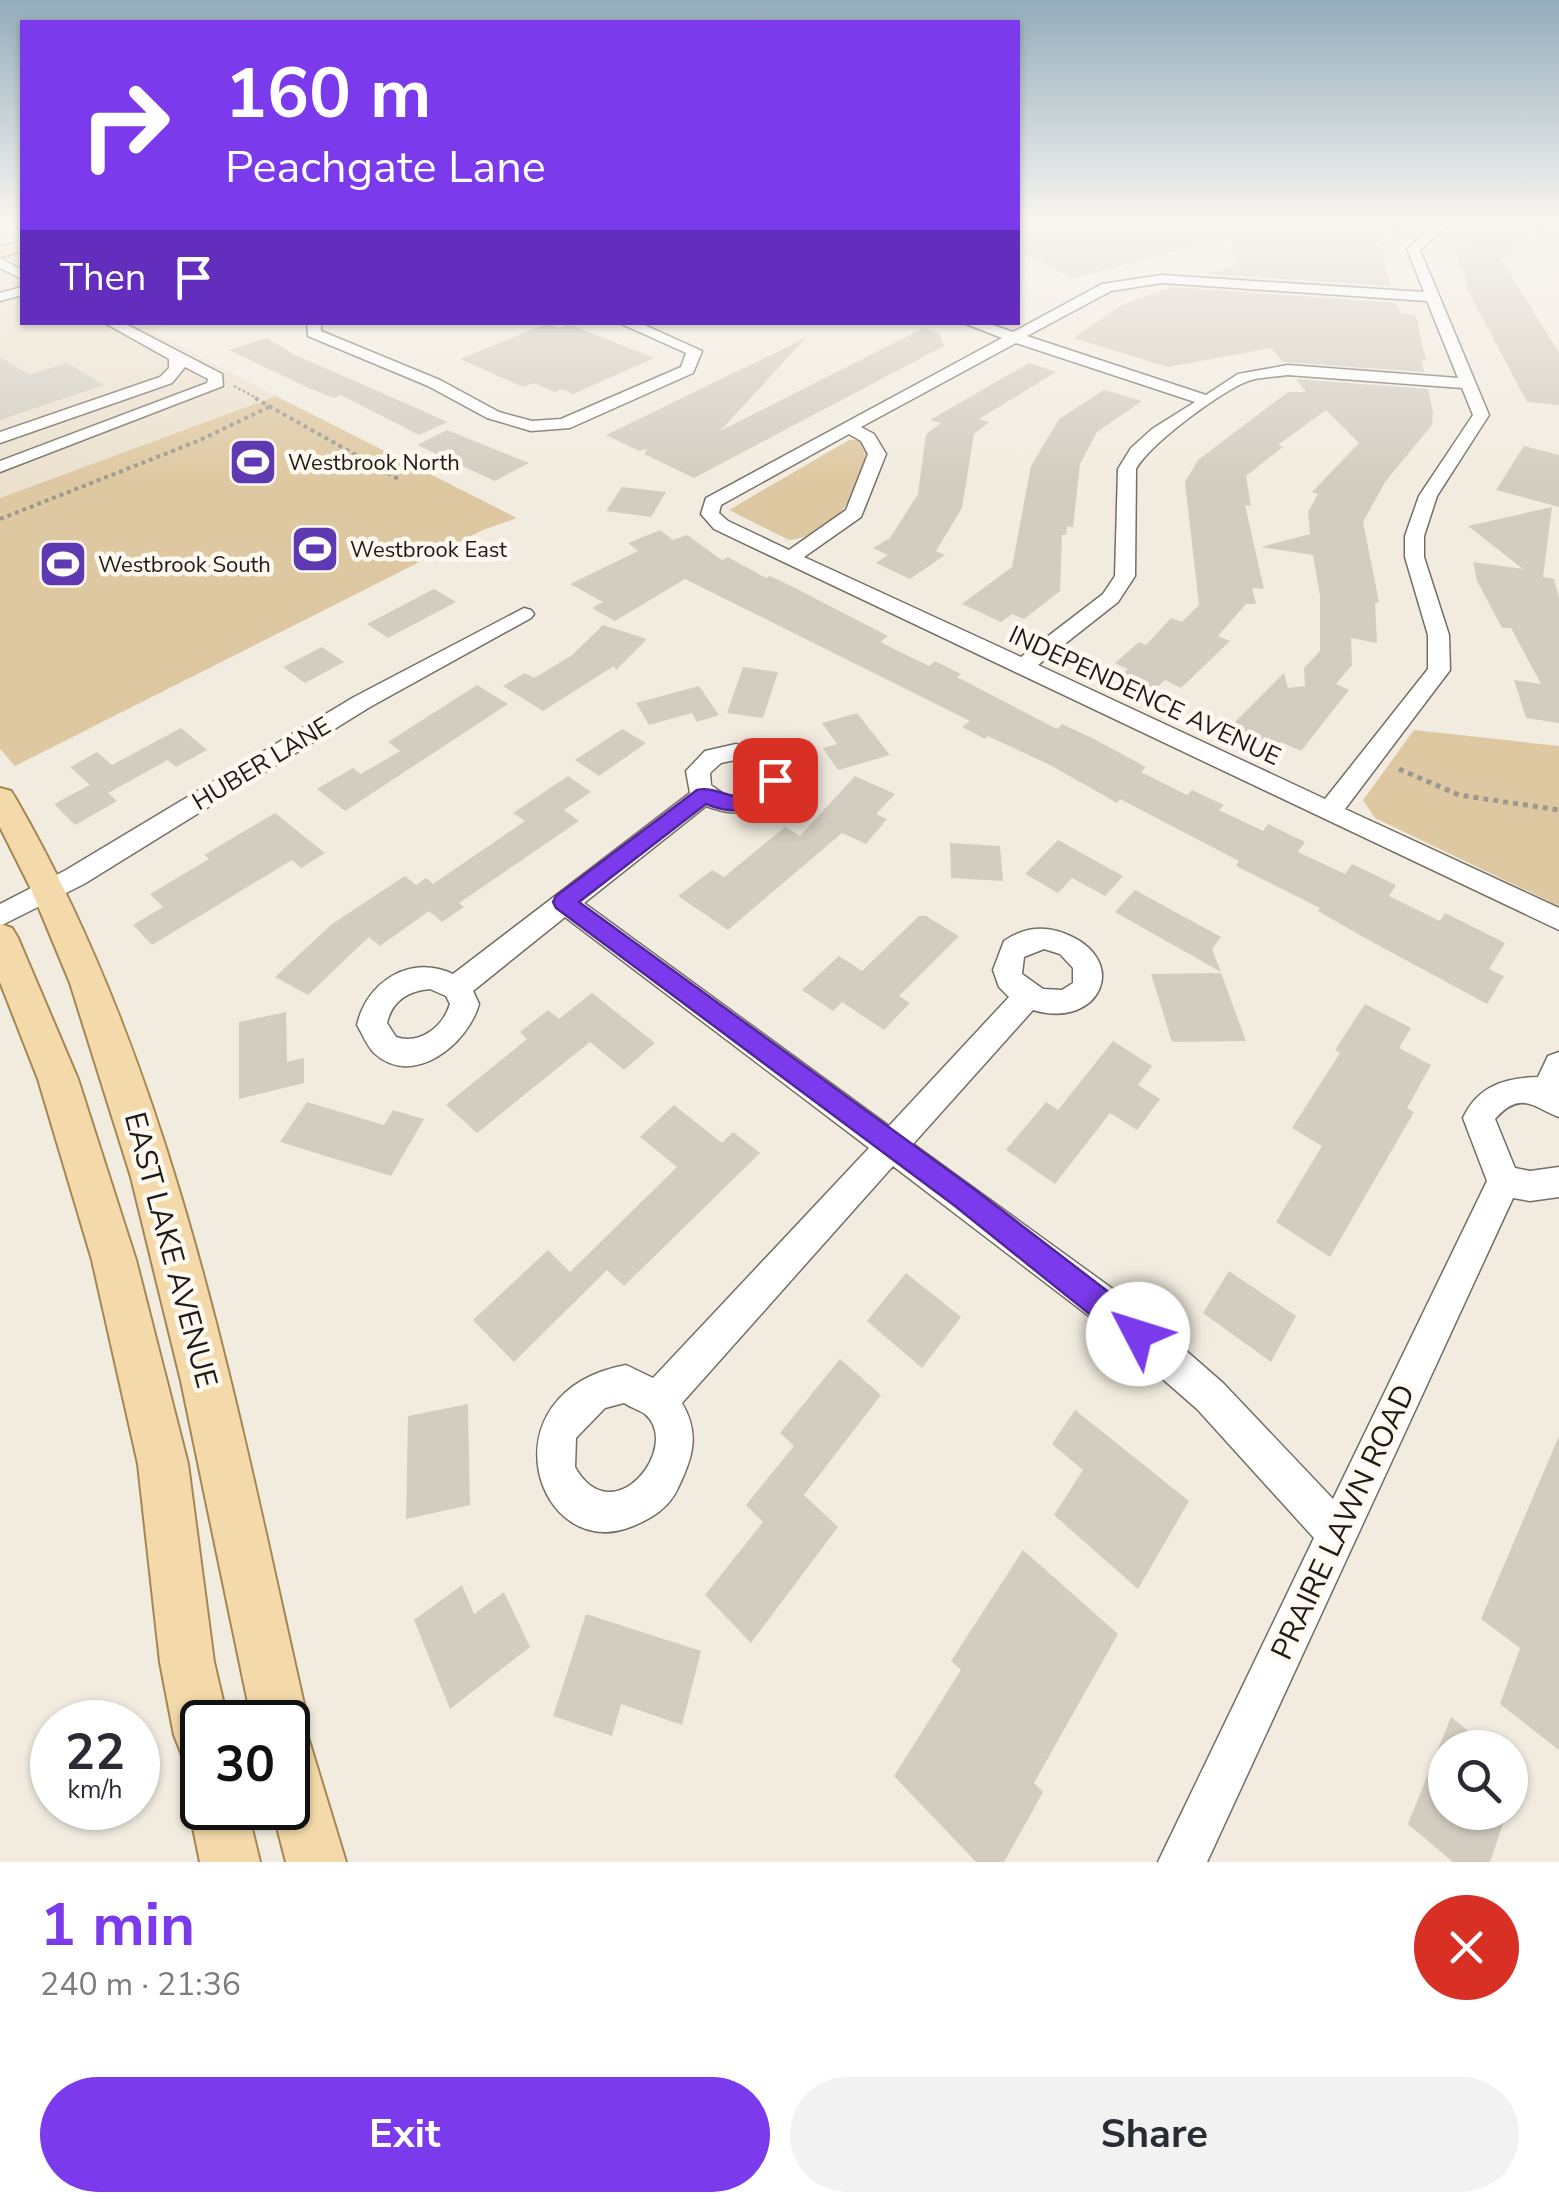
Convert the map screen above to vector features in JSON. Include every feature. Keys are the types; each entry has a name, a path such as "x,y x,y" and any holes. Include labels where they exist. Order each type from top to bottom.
{"main road":[{"name":"EAST LAKE AVENUE","path":"0,799 51,891 89,979 131,1104 194,1320 275,1700"},
{"path":"0,938 58,1080 114,1260 163,1464 186,1662 194,1700"},
{"path":"223,1830 230,1862"},
{"path":"307,1830 316,1862"}],"street":[{"path":"850,428 1064,309"},
{"path":"1329,812 1439,670 1444,646 1417,574 1412,540 1418,514 1435,483 1478,425 1480,407 1436,309"},
{"path":"0,467 215,386 216,376 115,325"},
{"path":"314,325 313,332 463,396 493,416 531,426 564,424 688,370 694,352 631,325"},
{"path":"977,325 1206,400"},
{"path":"0,438 166,380 176,369 177,359"},
{"path":"1022,667 1111,598 1125,576 1127,468 1137,452 1158,433 1206,400 1244,377 1275,371 1312,370 1469,384"},
{"path":"0,458 160,400 177,402"},
{"path":"790,558 854,512 878,454 868,438 850,428"},
{"name":"INDEPENDENCE AVENUE","path":"850,428 712,502 710,514 721,525 790,558 1559,920"},
{"name":"HUBER LANE","path":"0,916 51,891 362,702 524,614"},
{"path":"457,988 704,795"},
{"path":"564,902 1115,1313 1210,1396 1337,1534"},
{"path":"659,1400 1028,996"},
{"path":"1555,1086 1500,1094 1486,1104 1479,1118 1504,1182 1530,1186 1559,1182"},
{"name":"PRAIRE LAWN ROAD","path":"1182,1862 1504,1182"}],"path":[{"path":"216,376 400,480"},
{"path":"0,519 216,434 271,406"},
{"path":"1399,769 1414,780 1498,803 1540,802 1559,810"}],"shaded area":[{"path":"0,309 20,309 20,325 168,325 150,331 276,396 0,498"},
{"path":"276,396 517,518 483,530 15,766 0,749 0,498"},
{"path":"849,440 865,440 870,447 861,479 844,507 821,529 789,540 729,510"},
{"path":"1414,730 1559,746 1559,906 1375,818 1363,800"}],"building":[{"path":"1116,309 1398,309 1400,313 1416,316 1426,361 1422,360 1424,372 1283,362 1271,348 1168,367 1073,338"},
{"path":"1478,309 1532,309 1559,353 1559,405 1527,402"},
{"path":"543,325 572,325 654,358 573,394 533,383 523,387 460,359"},
{"path":"924,328 939,333 944,346 694,478 644,454 648,449 639,451 606,435 806,338 720,431"},
{"path":"267,338 293,354 448,422 419,435 341,395 334,398 309,388 229,350"},
{"path":"0,357 29,375 67,363 104,385 0,420"},
{"path":"1029,363 1056,372 979,419 989,422 974,434 962,508 936,551 945,555 910,579 876,563 888,555 873,548 890,538 918,494 926,434 941,423 930,420"},
{"path":"1296,379 1428,389 1433,413 1432,425 1385,482 1363,522 1379,602 1375,603 1377,643 1351,638 1352,665 1336,684 1349,690 1301,751 1281,742 1275,748 1230,727 1284,673 1288,688 1305,686 1304,668 1320,651 1320,596 1313,555 1261,547 1310,534 1308,512 1318,494 1312,492 1359,443 1326,410 1278,445 1283,447 1246,476 1251,506 1245,505 1264,589 1252,588 1256,604 1246,604 1218,636 1230,641 1181,688 1165,680 1155,689 1122,674 1128,669 1115,663 1139,642 1146,645 1171,618 1182,622 1199,605 1185,482 1198,460 1288,392 1306,392"},
{"path":"1104,390 1142,401 1097,432 1080,464 1073,527 1067,526 1066,535 1062,535 1060,591 1024,619 1012,614 1001,622 962,604 1012,567 1031,466 1059,419"},
{"path":"447,430 529,463 495,481 417,445"},
{"path":"1524,446 1559,455 1559,507 1496,490"},
{"path":"622,487 666,492 651,517 606,511"},
{"path":"1552,507 1543,577 1554,579 1559,597 1559,723 1526,718 1514,680 1541,684 1511,628 1502,628 1477,581 1473,562 1523,569 1468,526"},
{"path":"660,530 673,540 687,535 722,560 728,557 766,578 770,576 793,587 888,636 880,642 929,666 935,661 961,674 957,677 1057,729 1062,724 1094,739 1146,767 1141,772 1187,795 1192,790 1224,805 1219,810 1263,831 1268,824 1305,842 1298,852 1345,874 1352,864 1396,885 1389,896 1440,921 1445,913 1505,943 1489,969 1504,976 1487,1004 1318,911 1320,908 1236,866 1239,861 1120,799 1117,803 1052,766 988,736 985,739 962,727 970,721 685,579 615,621 592,608 603,602 570,584 638,551 628,543"},
{"path":"434,589 456,602 388,638 367,624"},
{"path":"603,625 647,639 616,670 614,666 543,711 503,686 525,673 534,678 571,656"},
{"path":"322,647 344,662 305,683 283,667"},
{"path":"743,667 778,672 763,718 727,713"},
{"path":"477,685 508,704 345,811 317,789 353,768 361,774 400,751 388,742"},
{"path":"699,686 719,715 697,722 692,713 649,725 636,703"},
{"path":"857,713 890,755 838,770 823,748 837,744 822,723"},
{"path":"181,728 207,750 176,767 168,760 108,793 117,801 75,825 54,804 90,785 70,767 97,752 112,765"},
{"path":"622,729 646,743 599,776 575,760"},
{"path":"568,776 591,792 564,810 579,821 459,903 464,907 442,922 429,911 380,946 369,937 308,995 275,977 332,924 405,876 416,885 426,878 433,884 525,821 513,813"},
{"path":"855,776 895,794 876,814 887,819 866,844 842,833 728,930 678,896 712,870 724,877 785,827 800,836"},
{"path":"275,813 325,853 301,868 292,860 152,945 133,925 163,907 150,894 209,859 204,855"},
{"path":"1058,840 1123,876 1105,896 1072,878 1058,893 1025,874"},
{"path":"950,843 1000,846 1003,881 951,878"},
{"path":"1135,890 1221,937 1212,949 1221,972 1115,912"},
{"path":"919,916 926,916 959,936 899,996 910,1003 884,1030 842,1002 833,1011 802,990 839,956 862,971"},
{"path":"1221,973 1246,1041 1172,1042 1151,974"},
{"path":"592,993 655,1043 624,1070 590,1042 477,1133 446,1105 527,1039 520,1032 548,1010 559,1019"},
{"path":"1365,1004 1411,1028 1399,1048 1431,1065 1407,1108 1414,1112 1330,1257 1276,1222 1322,1146 1292,1128 1340,1053 1335,1050"},
{"path":"286,1012 287,1062 304,1058 304,1083 239,1099 239,1022"},
{"path":"1113,1041 1152,1066 1138,1085 1160,1099 1137,1130 1110,1113 1055,1184 1006,1150 1046,1102 1058,1110"},
{"path":"307,1102 384,1125 393,1110 424,1119 391,1176 280,1142"},
{"path":"674,1105 722,1143 733,1132 760,1153 624,1286 607,1270 514,1362 473,1320 548,1250 570,1272 677,1167 640,1137"},
{"path":"1229,1271 1296,1316 1271,1362 1203,1313"},
{"path":"906,1273 961,1317 922,1368 867,1321"},
{"path":"840,1359 881,1395 804,1495 838,1527 751,1643 705,1595 763,1522 746,1505 794,1446 780,1433"},
{"path":"468,1404 470,1505 406,1519 408,1416"},
{"path":"1075,1410 1189,1501 1138,1589 1054,1515 1083,1470 1052,1444"},
{"path":"1559,1436 1559,1750 1500,1704 1520,1648 1481,1619"},
{"path":"1023,1550 1118,1634 1034,1783 1043,1792 1004,1862 976,1862 894,1776 961,1670 951,1661"},
{"path":"462,1585 474,1614 504,1592 530,1647 450,1709 414,1620"},
{"path":"586,1614 701,1651 682,1725 621,1704 612,1736 553,1716"},
{"path":"1451,1717 1467,1730 1446,1730"},
{"path":"1428,1774 1428,1830 1501,1830 1490,1862 1453,1862 1408,1824"}],"place":[{"name":"Westbrook North","path":"253,462"},
{"name":"Westbrook East","path":"315,549"},
{"name":"Westbrook South","path":"63,564"}],"route":[{"path":"775,780 765,796 741,805 727,805 704,795 564,902 964,1198 1138,1334"}]}
